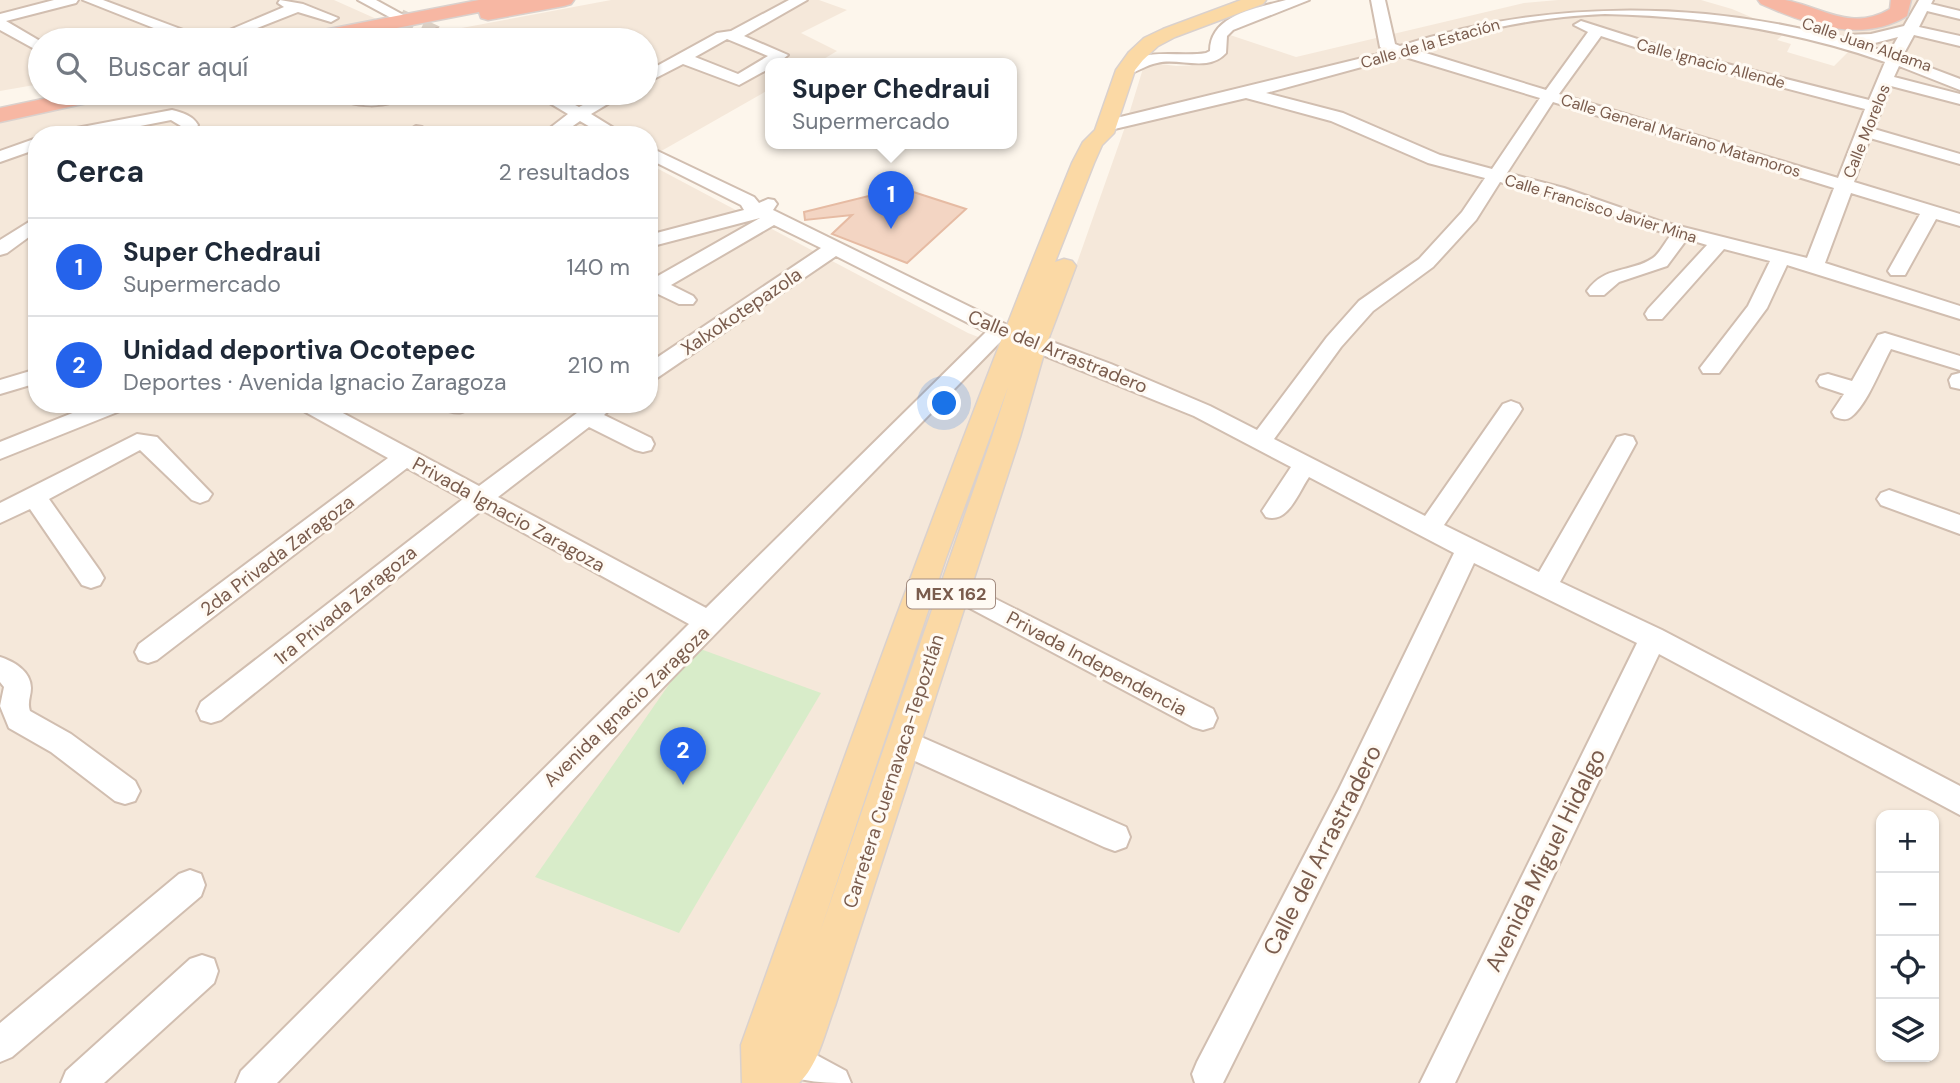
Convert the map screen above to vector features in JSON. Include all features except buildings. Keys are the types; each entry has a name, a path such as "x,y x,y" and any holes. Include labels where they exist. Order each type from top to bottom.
{"highway":[{"path":"365,28 511,0"},
{"path":"424,28 564,0"},
{"path":"1780,0 1815,12 1857,17 1880,13 1886,0"},
{"path":"1760,9 1857,24 1883,22 1895,17 1900,12 1901,0"},
{"path":"0,92 28,87"},
{"path":"0,98 28,93"},
{"path":"0,113 41,105"}],"main road":[{"name":"MEX 162","path":"1107,123 1126,70 1152,42 1257,0"},
{"name":"Carretera Cuernavaca-Tepoztlán","path":"772,1068 931,558 1016,336 1111,144 1107,123"},
{"name":"Carretera Cuernavaca-Tepoztlán","path":"772,1068 815,1006 1006,437 1016,336"}],"street":[{"path":"0,18 71,0"},
{"path":"90,0 165,28"},
{"path":"274,0 331,18"},
{"path":"365,0 400,17"},
{"path":"658,71 722,36 734,35 800,0"},
{"path":"1126,70 1152,59 1211,58 1218,53 1219,38 1224,29 1249,17 1302,0"},
{"path":"1378,0 1386,43 1388,47 1401,51"},
{"path":"1925,3 1960,15"},
{"name":"Calle Morelos","path":"1814,265 1874,106 1896,56 1925,3"},
{"path":"245,28 298,7"},
{"name":"Calle de la Estación","path":"1107,123 1388,57 1474,27 1550,12 1648,8 1700,11 1760,9"},
{"path":"1742,38 1760,9"},
{"name":"Calle Juan Aldama","path":"1760,9 1814,30 1851,38 1960,78"},
{"name":"Calle Ignacio Allende","path":"1550,12 1667,54 1874,106"},
{"path":"0,24 28,40"},
{"path":"1851,38 1871,39 1910,29 1960,41"},
{"path":"1814,30 1896,56 1960,85"},
{"path":"1261,440 1366,306 1426,263 1469,216 1549,96 1597,31"},
{"path":"1169,33 1165,40 1166,46 1177,57"},
{"path":"734,35 780,55 775,58"},
{"name":"Calle General Mariano Matamoros","path":"1401,51 1960,220"},
{"path":"682,58 739,80 765,64"},
{"path":"1107,123 1270,72 1284,77 1287,82"},
{"name":"Calle Juan Aldama","path":"1886,80 1960,99"},
{"name":"Calle Francisco Javier Mina","path":"1246,92 1337,117 1434,159 1558,192 1682,233 1814,265 1960,313"},
{"path":"563,105 601,126"},
{"path":"562,126 596,105"},
{"path":"114,126 172,115 184,119 189,126"},
{"path":"1864,131 1960,159"},
{"path":"0,157 28,146"},
{"name":"Calle del Arrastradero","path":"658,157 748,201 761,212 833,249 1016,336 1162,394 1261,440 1468,549 1653,638 1960,801"},
{"path":"1898,271 1931,211"},
{"path":"658,230 761,212"},
{"path":"658,239 761,212"},
{"path":"658,284 761,212"},
{"path":"0,249 28,229"},
{"path":"1597,291 1612,278 1660,262 1682,233"},
{"path":"1656,314 1719,243"},
{"name":"Xalxokotepazola","path":"658,367 833,249"},
{"path":"1711,368 1757,308 1781,258"},
{"path":"658,289 686,300"},
{"name":"Avenida Ignacio Zaragoza","path":"253,1083 436,892 710,623 1016,336"},
{"path":"1843,412 1858,391 1885,340 1960,363"},
{"path":"4,379 28,377"},
{"path":"1828,380 1858,391"},
{"path":"1429,528 1511,410"},
{"path":"0,437 60,413"},
{"path":"0,451 95,413"},
{"name":"Privada Ignacio Zaragoza","path":"325,413 478,499 710,623"},
{"path":"478,499 591,413"},
{"path":"599,413 643,444"},
{"path":"0,514 136,442 144,441 200,494"},
{"path":"1545,585 1625,443"},
{"name":"2da Privada Zaragoza","path":"148,652 406,457"},
{"path":"1274,511 1305,464"},
{"path":"33,495 91,579"},
{"name":"1ra Privada Zaragoza","path":"211,711 478,499"},
{"path":"1889,499 1960,525"},
{"name":"Calle del Arrastradero","path":"1209,1074 1349,799 1468,549"},
{"name":"Privada Independencia","path":"954,588 1203,718"},
{"name":"Avenida Miguel Hidalgo","path":"1437,1083 1653,638"},
{"path":"0,668 7,671 18,685 14,706 19,719 61,743 125,791"},
{"path":"903,742 1115,837"},
{"path":"0,1045 190,885"},
{"path":"78,1083 202,971"},
{"path":"772,1068 834,1083"}],"shaded area":[{"path":"0,0 334,0 381,21 343,28 28,28 28,86 0,91"},
{"path":"611,0 819,0 847,10 801,33 837,51 825,58 765,58 765,92 658,153 658,126 28,126 28,413 658,413 658,169 968,333 1042,362 1125,127 1145,62 1176,66 1200,65 1217,58 1221,32 1296,57 1524,3 1558,0 1701,0 1732,9 1786,32 1777,40 1791,44 1787,52 1834,66 1849,51 1806,38 1817,24 1861,29 1884,26 1896,20 1904,0 1960,0 1960,1083 0,1083 0,122 82,105 658,105 658,28 461,28"}],"green space":[{"path":"695,647 821,693 679,933 535,877"}],"tunnel":[{"path":"400,17 424,28"}],"place":[{"name":"Super Chedraui","path":"891,229"},
{"name":"Unidad deportiva Ocotepec","path":"683,785"}]}
